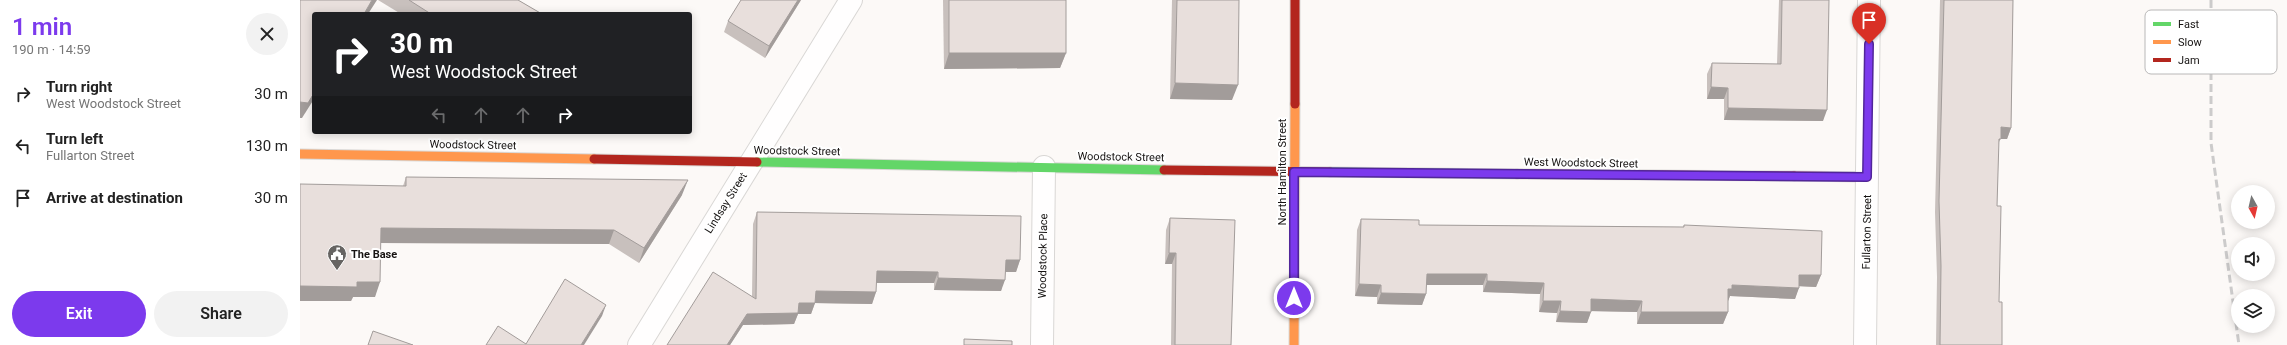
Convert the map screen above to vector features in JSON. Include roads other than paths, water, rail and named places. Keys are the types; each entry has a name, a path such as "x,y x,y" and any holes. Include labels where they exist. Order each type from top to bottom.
{"street":[{"name":"Lindsay Street","path":"639,345 851,0"},
{"name":"North Hamilton Street","path":"1294,345 1295,0"},
{"name":"Fullarton Street","path":"1865,345 1869,0"},
{"name":"Woodstock Street","path":"300,154 1294,172"},
{"name":"Woodstock Place","path":"1042,345 1044,167"},
{"name":"West Woodstock Street","path":"1294,172 1867,177"}],"railway":[{"path":"2211,0 2211,10"},
{"path":"2211,74 2211,143 2239,345"}],"place":[{"name":"The Base","path":"337,271"}]}
